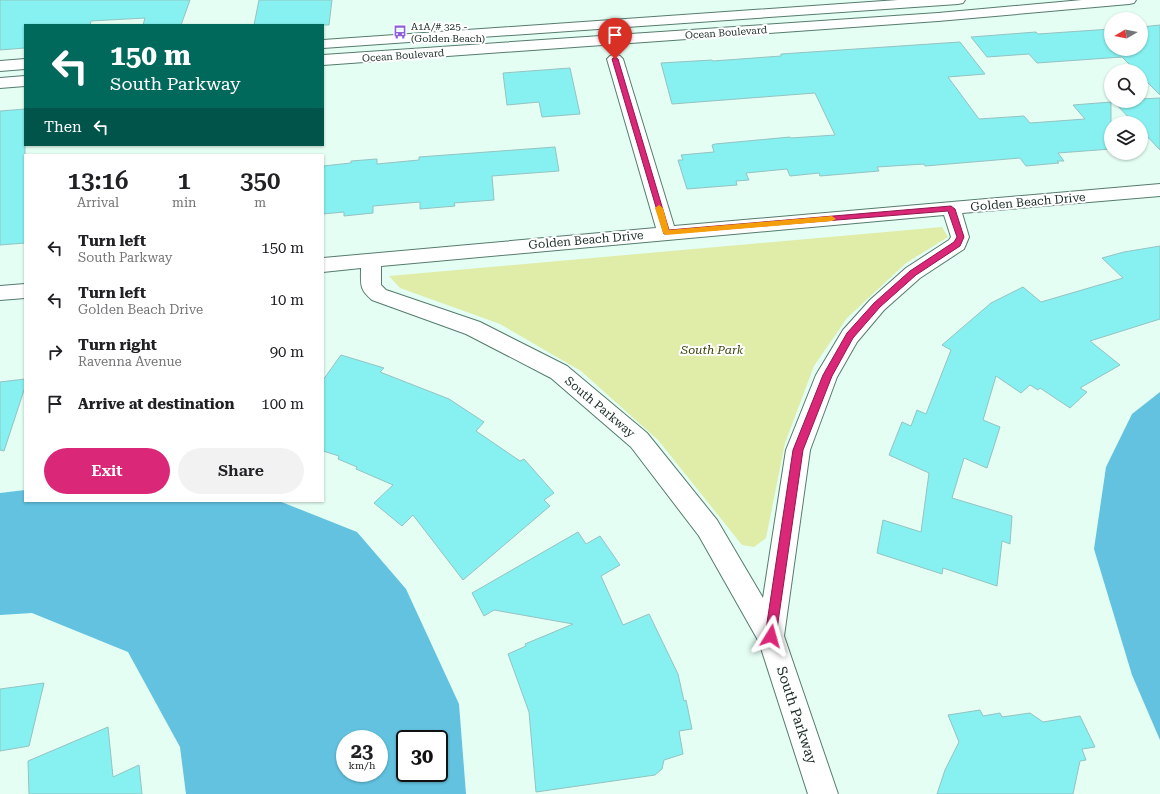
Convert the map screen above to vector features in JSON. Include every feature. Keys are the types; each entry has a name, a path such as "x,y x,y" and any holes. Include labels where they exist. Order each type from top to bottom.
{"street":[{"name":"Ocean Boulevard","path":"324,44 958,0"},
{"name":"Ocean Boulevard","path":"324,60 938,17 1129,0"},
{"path":"604,24 607,40"},
{"path":"615,59 666,233"},
{"path":"0,66 24,64"},
{"path":"0,83 24,81"},
{"name":"Golden Beach Drive","path":"324,265 666,233 1160,190"},
{"name":"South Parkway","path":"771,636 798,450 827,375 850,336 877,305 913,273 957,244 960,237 951,209"},
{"name":"South Parkway","path":"371,260 371,288 379,295 473,328 558,372 639,440 708,528 771,636 824,794"},
{"path":"0,293 24,291"}],"green space":[{"name":"South Park","path":"942,227 948,237 906,263 847,318 814,366 785,443 766,538 754,547 742,545 658,440 581,371 500,324 400,288 389,276"}],"water":[{"path":"1160,392 1160,740 1132,675 1094,549 1106,467 1132,414"},
{"path":"24,490 24,502 282,502 357,532 406,589 459,704 466,794 186,794 180,747 128,652 32,613 0,615 0,493"}],"building":[{"path":"0,0 190,0 181,24 143,24 145,18 91,21 90,24 24,24 24,48 0,50"},
{"path":"259,0 332,0 329,25 254,24"},
{"path":"1160,25 1160,95 1148,83 1148,64 1129,64 1122,57 1037,63 1029,54 987,57 971,37 1036,32 1038,34 1104,29 1104,56 1148,56 1148,26"},
{"path":"960,42 985,74 948,77 979,119 1024,116 1030,123 1085,119 1073,105 1104,103 1104,108 1111,108 1111,116 1104,116 1104,150 1058,153 1064,161 1057,161 1059,163 1026,166 1020,158 925,166 924,164 877,167 879,171 820,176 819,173 790,176 787,169 746,173 749,180 736,181 737,185 687,189 678,160 683,160 681,155 714,152 712,145 715,144 790,137 835,135 815,93 672,104 661,63 781,56 781,54"},
{"path":"570,68 580,114 542,117 539,102 507,105 503,73"},
{"path":"1160,98 1160,150 1148,137 1148,116 1127,116 1120,108 1148,108 1148,99"},
{"path":"24,109 24,243 0,245 0,111"},
{"path":"555,147 559,171 492,176 494,200 454,203 455,206 420,209 420,202 373,206 373,213 344,216 344,212 324,214 324,166 351,163 351,161 377,159 377,164 419,160 419,157"},
{"path":"1160,246 1160,319 1090,341 1120,365 1080,388 1087,392 1070,408 1040,388 1038,390 1030,385 1021,393 996,376 983,420 1000,427 987,468 964,458 952,498 1012,516 1010,544 1002,541 997,586 943,568 942,574 877,553 883,520 921,532 929,473 889,455 902,422 911,426 917,410 926,414 951,350 942,345 991,303 1023,287 1041,302 1123,278 1102,258 1124,252"},
{"path":"341,355 384,368 380,372 449,399 484,422 476,431 520,461 524,459 554,493 544,500 550,506 463,580 413,515 402,526 374,503 393,485 356,469 357,467 338,459 339,456 324,451 324,379"},
{"path":"24,379 24,390 4,451 0,450 0,382"},
{"path":"578,532 586,544 600,536 620,565 601,576 623,625 649,614 678,674 684,701 686,700 692,729 679,731 683,754 664,760 662,769 655,775 536,792 529,712 508,654 526,646 525,644 573,624 494,610 484,616 472,593"},
{"path":"44,683 29,746 0,751 0,689"},
{"path":"980,710 983,716 1000,713 1002,717 1030,713 1043,722 1080,716 1095,747 1082,749 1086,760 1080,761 1073,794 937,794 945,770 959,742 948,715"},
{"path":"108,727 113,777 139,765 142,794 29,794 28,761"}],"slow traffic":[{"path":"659,208 666,233 832,219"}],"place":[{"name":"A1A/# 325 - (Golden Beach)","path":"400,32"}],"route":[{"path":"615,59 666,233 951,209 960,237 957,244 913,273 877,305 850,336 827,375 798,450 771,636"}]}
